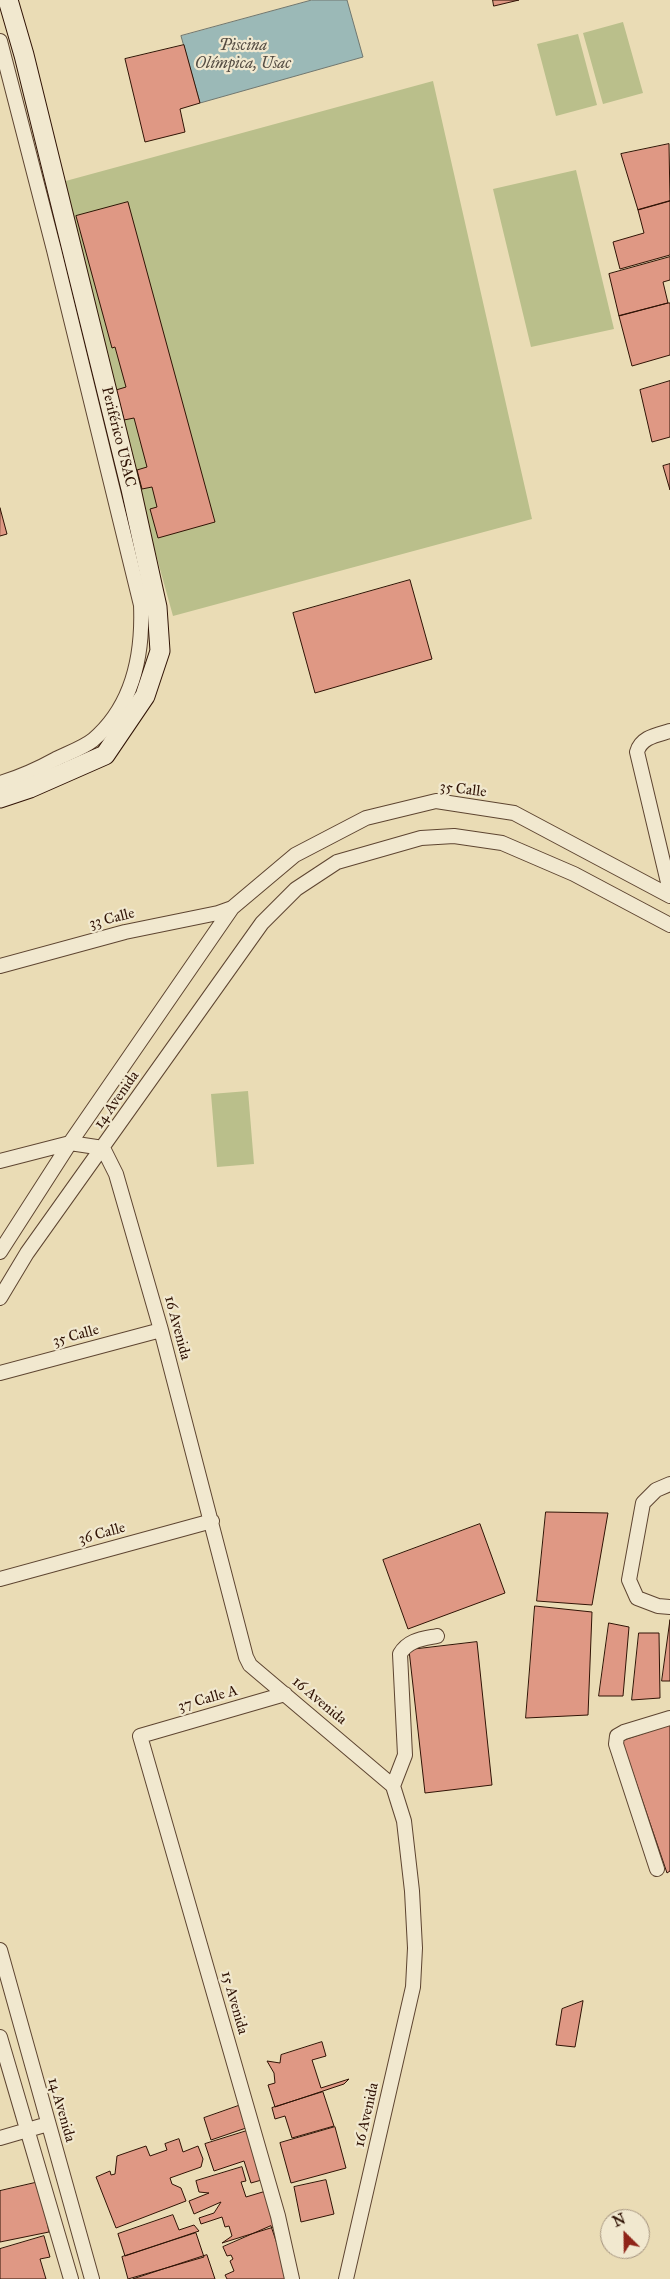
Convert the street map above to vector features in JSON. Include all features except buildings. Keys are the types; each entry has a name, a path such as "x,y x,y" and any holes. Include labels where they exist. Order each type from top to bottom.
{"street":[{"name":"Periférico USAC","path":"0,798 30,788 105,755 145,696 160,651 157,608 131,489 24,55 8,0"},
{"name":"Periférico USAC","path":"0,41 54,250 141,605 142,636 134,678 112,718 92,741 35,770 0,782"},
{"path":"670,731 646,739 639,744 637,760 670,890"},
{"name":"35 Calle","path":"232,908 295,855 366,818 436,801 514,813 670,896"},
{"name":"14 Avenida","path":"0,1298 27,1253 262,923 296,889 337,862 421,838 454,836 502,843 574,874 670,925"},
{"name":"33 Calle","path":"0,966 125,932 218,913 232,908"},
{"name":"14 Avenida","path":"0,1252 70,1143 232,908"},
{"path":"0,1161 70,1143 103,1148"},
{"name":"16 Avenida","path":"103,1148 116,1174 161,1330 246,1657 250,1665 393,1786 404,1821 416,1948 413,1987 346,2279"},
{"name":"35 Calle","path":"0,1373 161,1330"},
{"path":"670,1484 656,1490 643,1502 630,1580 637,1598 658,1606 670,1607"},
{"name":"36 Calle","path":"0,1578 212,1521"},
{"path":"393,1786 404,1755 400,1654 405,1646 414,1641 437,1636"},
{"name":"37 Calle A","path":"140,1736 285,1694"},
{"path":"657,1869 616,1744 617,1736 624,1732 670,1718"},
{"name":"15 Avenida","path":"140,1736 278,2216 292,2279"},
{"name":"14 Avenida","path":"0,1950 92,2279"},
{"path":"0,2037 71,2279"},
{"path":"0,2138 48,2124"}],"green space":[{"path":"623,22 643,93 603,104 583,33"},
{"path":"578,34 597,105 556,116 537,44"},
{"path":"433,81 532,519 173,616 137,486 62,182"},
{"path":"576,170 614,329 531,347 493,189"},
{"path":"248,1091 254,1164 217,1167 211,1094"}],"water":[{"name":"Piscina Olímpica, Usac","path":"312,0 347,0 363,57 200,103 181,36"}]}
